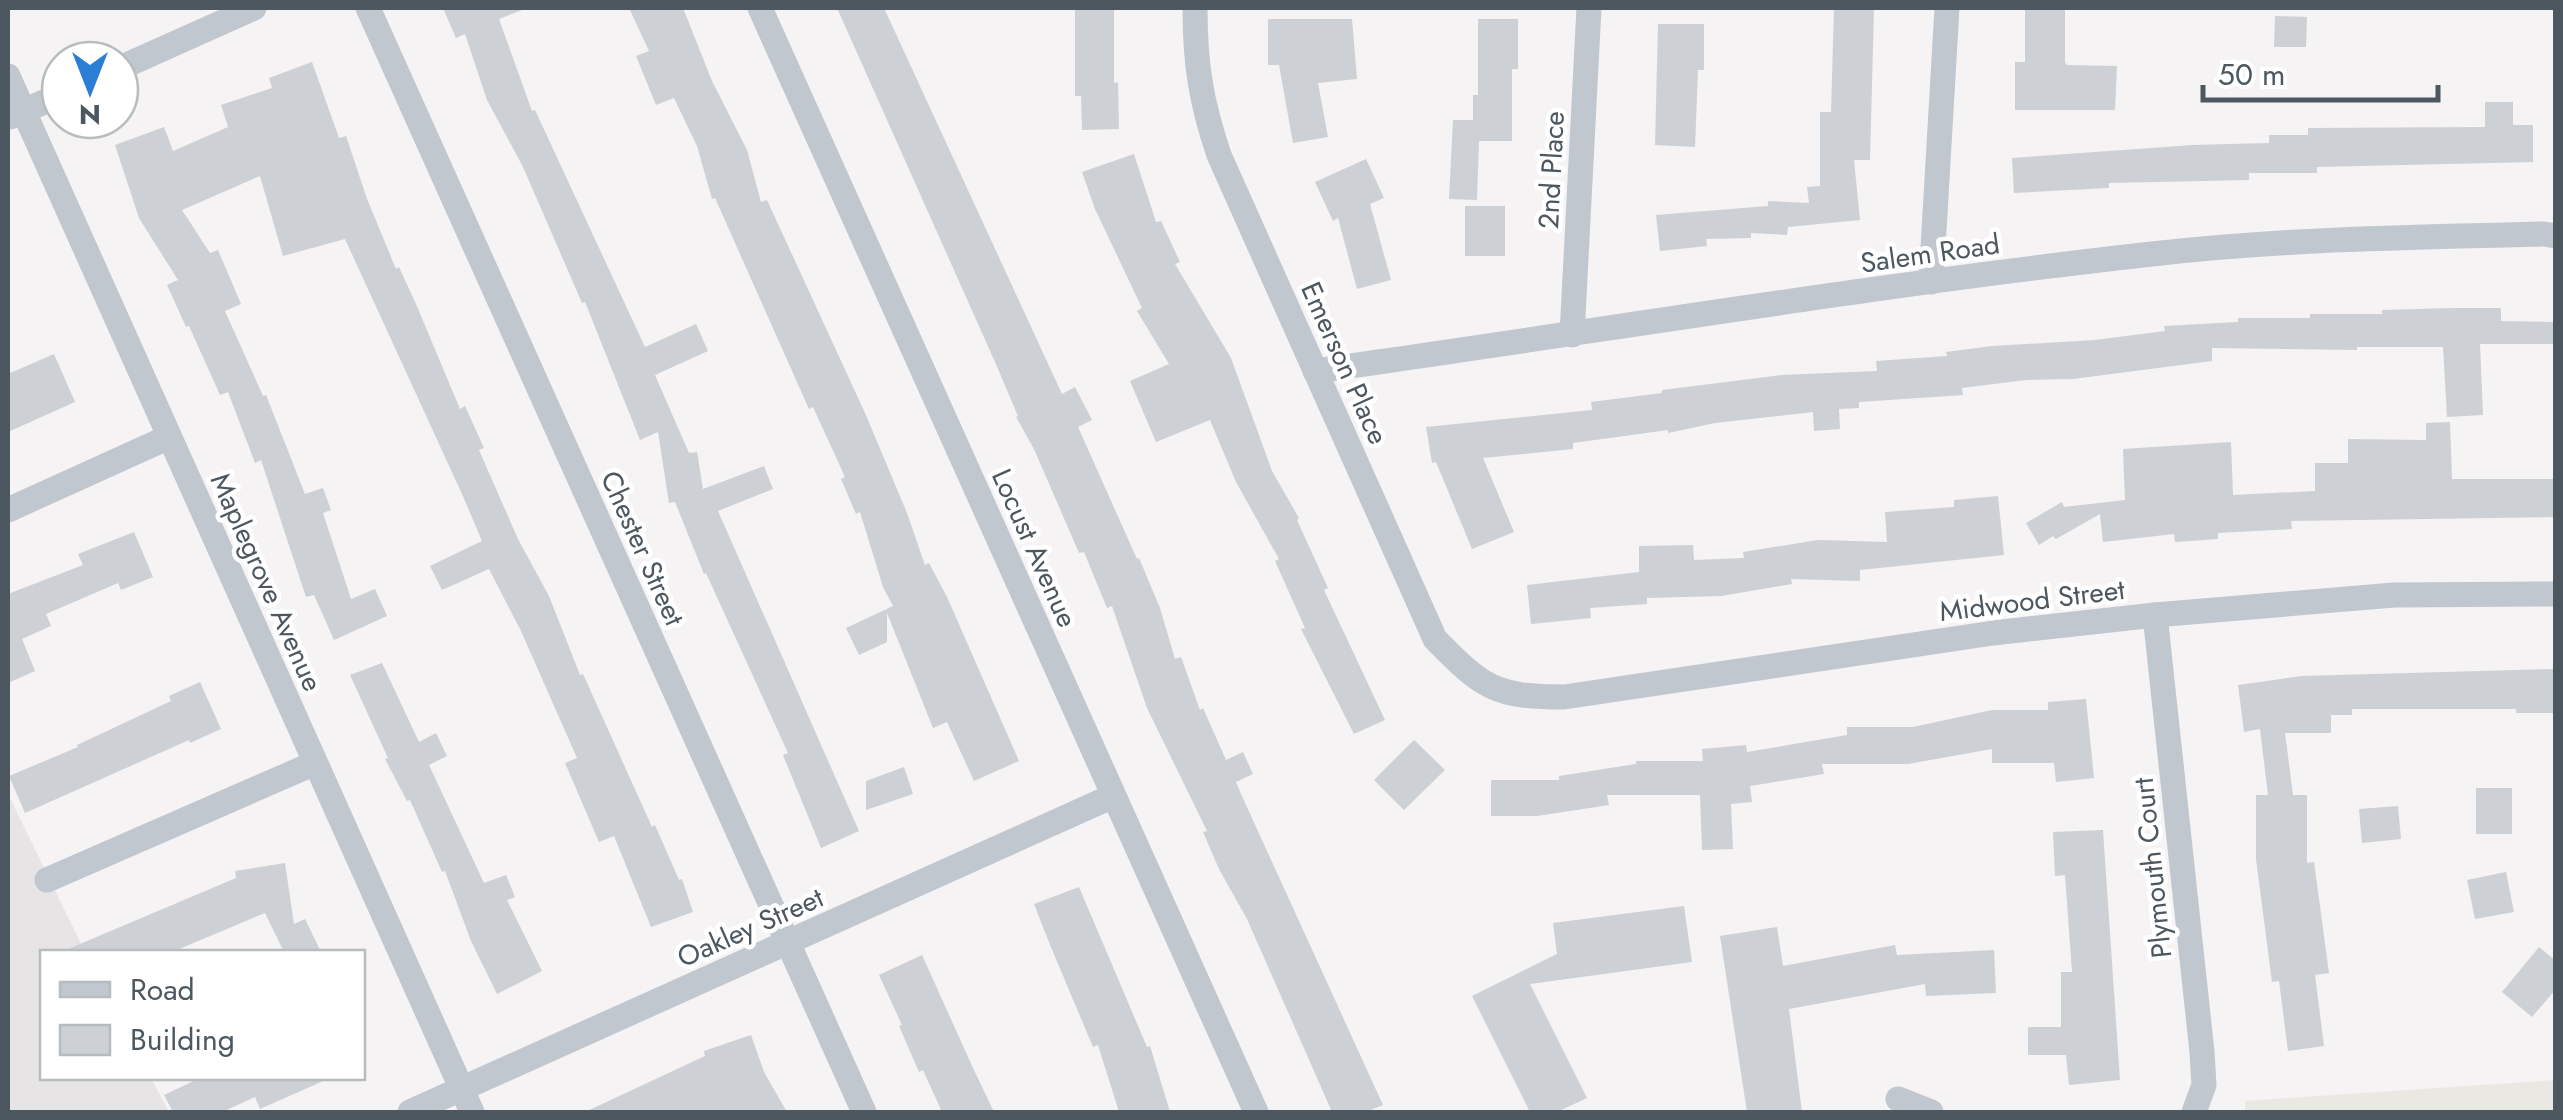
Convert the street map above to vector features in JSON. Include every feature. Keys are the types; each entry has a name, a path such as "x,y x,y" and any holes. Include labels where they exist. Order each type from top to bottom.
{"street":[{"path":"140,59 254,8"},
{"name":"Chester Street","path":"368,8 864,1112"},
{"name":"Locust Avenue","path":"760,8 1256,1112"},
{"name":"Emerson Place","path":"1194,8 1195,52 1219,155 1436,639 1470,675 1491,688 1518,697"},
{"name":"2nd Place","path":"1572,334 1589,8"},
{"path":"1931,282 1947,8"},
{"name":"Maplegrove Avenue","path":"8,76 16,115 169,437 467,1101"},
{"path":"16,115 40,104"},
{"name":"Salem Road","path":"1315,371 2155,253 2332,240 2556,236"},
{"path":"8,510 169,437"},
{"name":"Midwood Street","path":"1518,697 1564,697 1993,633 2155,616 2394,595 2556,594"},
{"name":"Plymouth Court","path":"2155,616 2202,1052 2204,1085 2194,1112"},
{"path":"47,880 315,763"},
{"name":"Oakley Street","path":"410,1112 467,1101 788,943 1113,796"},
{"path":"1898,1099 1931,1112"}],"shaded area":[{"path":"8,794 84,950 40,950 40,1080 152,1080 169,1112 8,1112"},
{"path":"2555,1080 2555,1112 2245,1112 2245,1101"}],"building":[{"path":"443,8 527,8 499,19 532,111 535,110 645,347 696,324 708,351 655,375 689,453 697,452 703,489 764,466 773,489 718,511 859,831 821,848 783,755 788,753 704,574 675,502 669,503 658,432 640,440 585,302 582,303 523,167 487,100 465,34 456,38"},
{"path":"629,8 683,8 712,81 747,150 761,202 767,200 865,413 925,565 929,563 947,597 1019,761 974,781 947,722 933,728 887,613 887,642 859,655 846,628 893,606 883,587 860,512 856,514 841,479 845,477 813,407 809,409 715,198 712,199 697,146 674,98 656,105 636,56 649,51"},
{"path":"837,8 884,8 1062,394 1075,387 1092,420 1078,427 1160,608 1175,659 1181,657 1200,710 1203,708 1226,760 1243,752 1253,774 1236,782 1383,1105 1366,1112 1332,1112 1247,919 1219,869 1203,832 1207,831 1147,708 1112,606 1107,608 1084,552 1079,553 1016,417"},
{"path":"1075,8 1114,8 1114,83 1118,82 1119,129 1082,130 1081,96 1075,96"},
{"path":"1834,8 1874,8 1870,160 1854,160 1860,220 1788,227 1787,235 1751,233 1751,238 1706,239 1707,246 1660,251 1656,215 1768,206 1768,201 1809,203 1807,187 1820,186 1820,112 1831,112"},
{"path":"2025,8 2065,8 2067,65 2117,66 2115,110 2015,110 2015,62 2025,62"},
{"path":"2275,16 2307,17 2306,47 2274,47"},
{"path":"1268,19 1352,19 1357,79 1318,83 1328,137 1293,143 1279,65 1268,65"},
{"path":"1478,19 1518,19 1518,69 1512,69 1512,141 1479,141 1477,200 1449,199 1453,120 1473,120 1473,95 1478,95"},
{"path":"1658,24 1704,24 1704,70 1698,70 1695,147 1655,145"},
{"path":"312,62 339,138 346,136 396,269 399,267 416,304 460,409 465,406 484,448 479,450 518,539 549,596 580,675 583,674 652,827 655,825 679,880 682,879 693,912 651,927 614,836 599,842 565,763 577,758 489,569 442,590 430,566 482,541 462,494 345,239 283,256 260,176 182,210 210,253 218,250 241,304 225,311 263,396 266,395 305,494 323,488 331,510 323,513 351,599 375,589 387,616 334,640 314,595 306,597 261,460 255,463 228,392 220,395 189,326 186,327 167,285 178,280 139,218 115,145 140,140 140,136 164,127 173,151 228,127 221,105 272,88 269,78"},
{"path":"2485,102 2513,102 2513,125 2533,125 2533,162 2317,167 2317,173 2249,173 2249,180 2109,183 2109,188 2014,193 2012,158 2269,143 2269,135 2308,135 2308,128 2485,127"},
{"path":"1134,154 1156,222 1161,221 1180,262 1175,264 1231,358 1272,471 1299,518 1328,588 1324,590 1385,720 1354,734 1301,629 1305,628 1275,561 1279,559 1236,482 1210,420 1156,442 1130,381 1169,364 1137,311 1142,308 1095,209 1082,172"},
{"path":"1366,159 1384,198 1370,204 1391,280 1357,289 1338,218 1333,221 1315,182"},
{"path":"1465,206 1505,206 1505,256 1465,256"},
{"path":"2501,308 2501,321 2556,322 2556,344 2480,344 2483,415 2447,417 2443,347 2212,348 2212,361 1962,388 1963,395 1859,402 1859,408 1839,409 1840,429 1814,431 1813,412 1573,443 1573,449 1483,458 1514,532 1472,549 1436,462 1432,463 1426,427 1592,410 1591,402 1781,375 1877,371 1876,361 1947,356 1946,352 1992,346 2095,340 2165,331 2164,326 2238,322 2238,318 2310,318 2310,314"},
{"path":"54,354 75,402 8,432 8,374"},
{"path":"2450,422 2452,479 2556,479 2556,517 2291,521 2292,529 2218,533 2218,539 2175,542 2174,534 2103,542 2100,514 2039,545 2026,523 2062,502 2064,507 2125,500 2123,449 2231,442 2233,495 2315,491 2315,463 2348,463 2348,439 2426,440 2426,423"},
{"path":"1998,496 2004,555 1860,570 1860,581 1791,579 1792,584 1721,596 1647,598 1647,604 1590,608 1591,618 1531,624 1527,585 1639,572 1639,546 1693,545 1694,560 1744,558 1743,552 1818,540 1887,542 1885,512 1954,507 1954,500"},
{"path":"134,532 153,577 121,590 118,583 46,614 51,626 22,639 35,671 8,683 8,594 83,565 78,554"},
{"path":"382,663 419,742 436,733 447,756 429,765 484,883 506,875 515,897 507,900 542,971 497,994 471,941 445,871 442,872 410,800 407,801 385,759 388,758 350,675"},
{"path":"2553,669 2553,713 2516,713 2516,709 2352,709 2352,715 2331,715 2331,733 2285,733 2293,795 2307,795 2307,863 2314,862 2329,973 2315,975 2324,1046 2288,1051 2279,981 2272,982 2256,859 2256,795 2268,795 2260,729 2244,732 2238,685 2302,676"},
{"path":"200,682 221,729 25,813 9,776 78,747 171,701 169,696"},
{"path":"2086,699 2094,778 2056,782 2054,763 1992,763 1992,749 1908,764 1822,764 1824,774 1750,786 1752,802 1731,804 1733,849 1702,850 1700,795 1607,795 1609,805 1537,816 1491,816 1491,780 1559,780 1559,776 1636,761 1703,761 1702,749 1746,745 1747,752 1847,735 1847,727 1913,727 1992,710 2048,710 2048,702"},
{"path":"1414,740 1445,770 1404,810 1374,780"},
{"path":"904,767 913,794 866,810 866,781"},
{"path":"2476,788 2512,788 2512,834 2476,834"},
{"path":"2398,806 2401,839 2362,843 2359,809"},
{"path":"2103,830 2120,1080 2069,1085 2066,1055 2028,1055 2028,1027 2061,1027 2061,972 2072,972 2065,875 2055,876 2053,832"},
{"path":"285,863 294,924 305,919 320,950 283,950 265,913 177,950 66,950 236,878 235,871"},
{"path":"2506,872 2514,912 2475,919 2467,880"},
{"path":"1079,887 1147,1047 1150,1046 1170,1112 1119,1112 1098,1045 1093,1047 1048,940 1034,904"},
{"path":"1684,906 1692,962 1530,984 1587,1098 1557,1112 1530,1112 1472,996 1557,954 1553,923"},
{"path":"1777,927 1783,966 1895,945 1897,955 1994,950 1996,993 1926,996 1925,984 1789,1009 1802,1112 1747,1112 1720,936"},
{"path":"2539,947 2556,961 2556,989 2532,1017 2502,992"},
{"path":"922,955 994,1112 942,1112 923,1070 919,1072 879,975"},
{"path":"751,1035 764,1072 787,1112 585,1112 705,1056 704,1051"},
{"path":"196,1080 325,1080 260,1109 255,1097 222,1112 173,1112 164,1095"}]}
